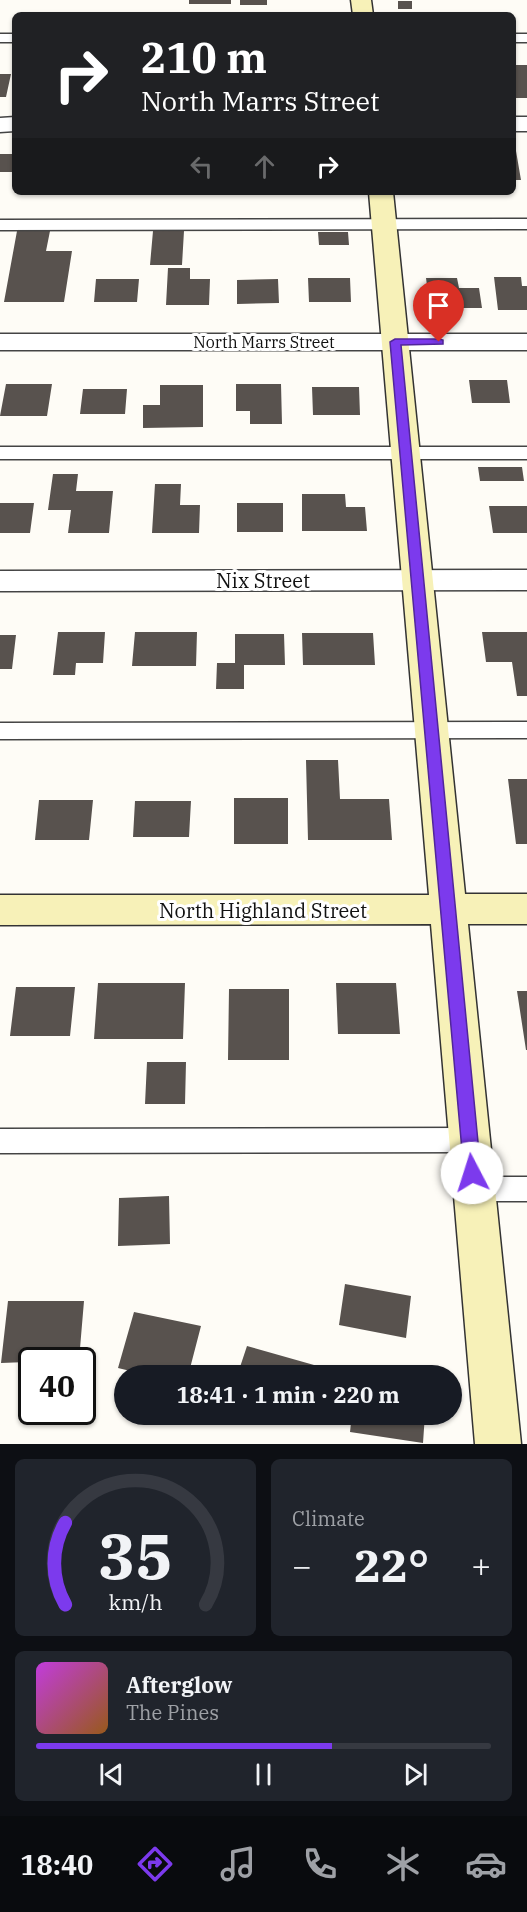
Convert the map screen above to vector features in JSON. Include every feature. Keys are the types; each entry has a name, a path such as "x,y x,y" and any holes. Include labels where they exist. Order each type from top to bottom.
{"street":[{"path":"382,208 450,909 498,1444"},
{"name":"North Marrs Street","path":"0,342 527,342"},
{"name":"Nix Street","path":"0,580 527,580"},
{"name":"North Highland Street","path":"0,910 527,909"}],"lane":[{"path":"0,225 382,208 527,224"},
{"path":"0,453 527,453"},
{"path":"0,731 527,730"},
{"path":"0,1141 469,1140"},
{"path":"474,1189 527,1189"}],"building":[{"path":"189,0 231,0 231,4 189,4"},
{"path":"240,0 267,0 267,5 240,5"},
{"path":"398,1 412,1 412,9 398,9"},
{"path":"516,65 527,65 527,98 516,98"},
{"path":"0,74 11,74 6,97 0,97"},
{"path":"516,151 521,180 516,180"},
{"path":"0,154 12,154 12,172 0,172"},
{"path":"17,231 50,231 46,251 72,251 64,302 4,302"},
{"path":"153,231 184,231 182,265 150,265"},
{"path":"318,232 348,232 349,245 319,245"},
{"path":"168,268 190,268 190,279 210,279 209,305 166,305"},
{"path":"494,277 521,277 522,286 527,286 527,310 498,310"},
{"path":"308,278 350,278 351,302 309,302"},
{"path":"426,278 457,278 459,288 479,288 482,308 450,308 448,293 428,293"},
{"path":"96,279 139,279 137,302 94,302"},
{"path":"278,279 279,303 237,304 237,280"},
{"path":"469,380 507,380 510,403 472,403"},
{"path":"6,384 52,384 47,416 0,416"},
{"path":"236,384 281,384 282,424 250,424 250,411 236,411"},
{"path":"160,385 203,385 203,427 143,428 143,405 160,405"},
{"path":"312,387 359,387 360,415 313,415"},
{"path":"83,389 127,389 125,414 80,414"},
{"path":"478,467 522,467 524,481 480,481"},
{"path":"53,474 78,474 76,491 113,491 109,533 68,533 71,510 48,510"},
{"path":"155,484 181,484 180,505 200,505 199,533 152,533"},
{"path":"302,494 345,494 346,507 365,507 367,531 302,531"},
{"path":"0,503 34,503 30,533 0,533"},
{"path":"237,503 283,503 283,532 237,532"},
{"path":"489,506 527,506 527,533 493,533"},
{"path":"58,632 105,632 103,663 76,663 75,675 53,675"},
{"path":"135,632 197,632 196,666 132,666"},
{"path":"482,632 527,632 527,696 517,696 512,662 486,662"},
{"path":"302,633 373,633 375,665 303,665"},
{"path":"235,634 284,634 285,665 244,665 244,689 216,689 217,663 235,663"},
{"path":"0,635 16,635 12,669 0,669"},
{"path":"306,760 338,760 340,799 389,799 392,840 308,840"},
{"path":"508,779 527,779 527,844 516,844"},
{"path":"234,798 288,798 288,844 234,844"},
{"path":"39,800 93,800 89,840 35,840"},
{"path":"135,801 191,801 189,837 133,837"},
{"path":"98,983 185,983 183,1039 94,1039"},
{"path":"336,983 396,983 400,1034 338,1034"},
{"path":"16,987 75,987 70,1036 10,1036"},
{"path":"229,989 289,989 289,1060 228,1060"},
{"path":"517,991 527,991 527,1050 526,1050"},
{"path":"147,1062 186,1062 185,1104 145,1104"},
{"path":"169,1196 170,1244 118,1246 119,1198"},
{"path":"345,1284 411,1296 406,1338 339,1325"},
{"path":"8,1301 84,1301 80,1347 18,1347 18,1362 1,1363"},
{"path":"134,1312 201,1326 191,1365 119,1365"},
{"path":"247,1346 314,1365 241,1365"},
{"path":"351,1425 424,1425 423,1443 350,1432"}],"route":[{"path":"439,342 395,342 450,909 472,1173"}]}
